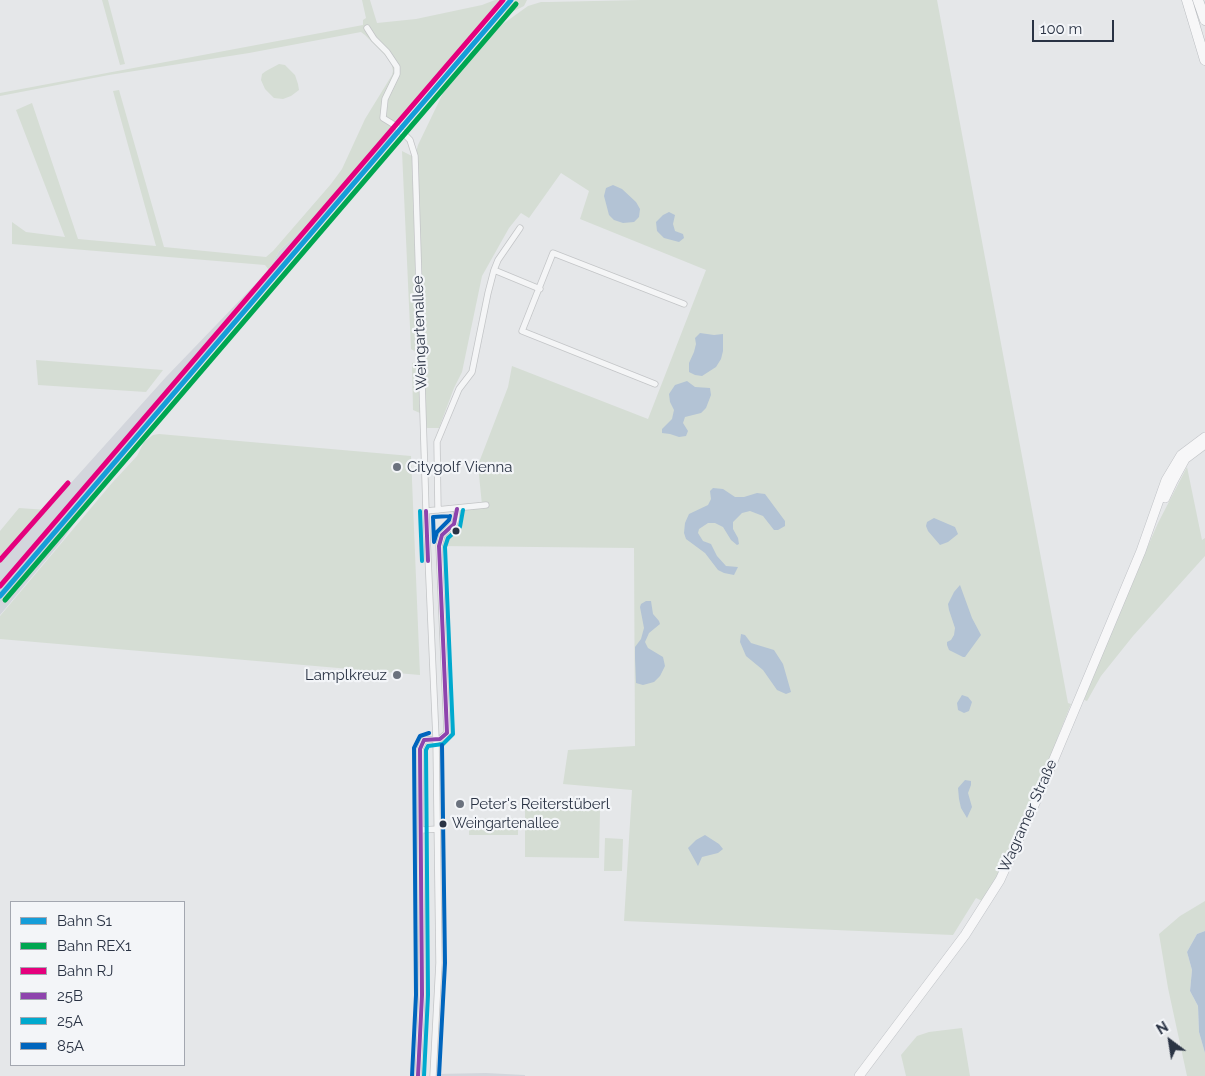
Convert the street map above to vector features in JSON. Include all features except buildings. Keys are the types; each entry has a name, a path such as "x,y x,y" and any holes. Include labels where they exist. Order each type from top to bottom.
{"highway":[{"path":"1194,3 1205,20"},
{"path":"1194,3 1205,60"}],"main road":[{"name":"Wagramer Straße","path":"859,1076 965,936 1000,880 1040,790 1149,530 1166,480 1181,455 1205,436"},
{"name":"Wagramer Straße","path":"1149,530 1185,459 1205,444"}],"street":[{"name":"Weingartenallee","path":"367,28 397,67 397,74 385,99 383,118 396,126 410,140 415,156 426,511 436,739 439,963 433,1076"},
{"path":"438,510 437,442 458,389 472,372 494,270 498,260 520,228"},
{"path":"655,384 522,331 554,253 684,304"},
{"path":"494,270 540,289"},
{"path":"426,511 486,505"},
{"path":"418,1076 422,995 420,749 424,740 442,738 447,732 439,546 442,535 454,524 457,509"},
{"path":"433,684 445,684"},
{"path":"422,830 437,830"}],"shaded area":[{"path":"102,0 108,0 125,64 120,65"},
{"path":"362,0 370,0 377,23 416,19 482,5 495,0 502,0 315,217 279,251 269,270 265,265 12,244 12,222 26,232 65,237 16,110 32,103 78,239 156,246 113,91 119,90 164,247 266,257 342,169 365,119 392,75 391,61 361,32 249,53 109,75 0,96 0,93 363,25 363,20 366,18"},
{"path":"515,0 527,0 524,6 508,14 505,11"},
{"path":"937,0 1068,703 1071,704 1058,740 1011,850 984,902 976,898 953,935 624,921 632,790 563,784 568,750 635,746 634,548 439,546 440,540 452,527 457,509 482,505 478,465 508,387 512,366 648,419 706,270 580,219 589,191 561,173 529,218 521,213 509,228 482,276 462,372 439,428 423,428 415,156 418,145 444,91 493,31 528,6 541,2"},
{"path":"279,64 285,65 295,75 299,90 283,99 274,98 265,89 261,80 262,74"},
{"path":"392,128 399,134 128,451 62,541 0,615 0,562 166,377 269,270 279,251 315,217"},
{"path":"402,151 412,156 418,353 411,349"},
{"path":"36,360 163,370 146,392 38,385"},
{"path":"419,362 420,413 413,410 412,363"},
{"name":"Citygolf Vienna","path":"153,435 411,456 420,675 0,639 0,616 137,456 144,442"},
{"path":"1187,467 1202,540 1205,538 1205,556 1133,636 1101,676 1087,701 1084,700 1115,621 1158,523"},
{"path":"19,508 47,510 0,562 0,531"},
{"path":"525,809 600,810 599,858 525,857"},
{"path":"518,818 518,835 469,835 469,819"},
{"path":"605,838 623,839 622,871 604,871"},
{"path":"1205,901 1205,931 1197,934 1187,952 1192,970 1190,991 1198,1006 1199,1032 1205,1053 1205,1076 1187,1076 1168,988 1159,934 1180,916"},
{"path":"962,1028 970,1076 906,1076 901,1055 917,1036 929,1032"},
{"path":"486,1073 525,1076 436,1076 436,1074"}],"water":[{"path":"613,185 622,189 636,202 640,209 639,217 634,222 623,223 614,220 609,215 604,196 606,188"},
{"path":"669,212 675,215 673,224 675,231 683,234 684,238 679,242 664,238 657,231 656,222"},
{"path":"700,333 723,334 721,359 716,367 702,376 689,372 689,363 696,344 695,338"},
{"path":"687,381 695,387 710,388 711,395 706,408 701,413 685,417 683,423 688,431 686,436 679,437 662,433 662,429 672,419 674,410 669,394 675,385"},
{"path":"713,488 723,489 735,497 744,497 757,493 765,494 785,521 785,526 774,530 763,516 750,511 742,513 733,522 733,529 738,538 739,544 737,545 731,540 723,527 715,523 708,523 699,529 698,533 703,541 711,544 717,556 726,566 738,567 734,575 718,570 705,553 686,539 684,533 685,523 689,514 708,505 711,499 710,491"},
{"path":"934,518 955,527 958,534 948,542 940,545 926,526 927,522"},
{"path":"960,585 972,618 981,635 965,657 949,650 947,645 947,642 954,635 955,628 948,604"},
{"path":"646,601 651,601 653,614 660,624 649,633 645,642 648,648 663,657 665,666 660,676 654,682 643,685 636,683 635,647 641,639 644,628 640,607"},
{"path":"741,634 745,635 751,643 774,650 783,664 791,692 786,694 777,690 763,670 746,656 740,642"},
{"path":"962,695 968,697 972,702 969,711 964,713 958,710 957,703"},
{"path":"965,780 971,781 968,793 972,807 967,818 961,808 958,788"},
{"path":"705,835 723,849 718,853 702,857 698,866 688,848"},
{"path":"1205,931 1205,1053 1199,1032 1198,1006 1190,991 1192,970 1187,952 1197,934"}],"rail line":[{"name":"RJ","path":"0,586 503,0"},
{"name":"S1","path":"0,596 511,0"},
{"name":"REX1","path":"5,600 516,4"},
{"name":"RJ","path":"0,560 68,483"}],"transit line":[{"name":"25B","path":"418,1076 422,995 420,749 424,740 440,739 447,733 439,546 442,535 454,524 457,509"},
{"name":"25A","path":"424,1076 428,995 426,750 428,746 443,744 453,734 445,547 448,538 460,527 463,510"},
{"name":"25A","path":"420,511 422,561"},
{"name":"25B","path":"426,511 428,561"},
{"name":"85A","path":"450,516 449,520 437,532 434,542 433,517 450,516"},
{"name":"85A","path":"412,1076 416,995 414,748 420,736 429,733"},
{"name":"85A","path":"439,1076 445,963 442,745"}],"place":[{"name":"Citygolf Vienna","path":"397,467"},
{"name":"Lamplkreuz","path":"397,675"},
{"name":"Peter's Reiterstüberl","path":"460,804"},
{"name":"Weingartenallee","path":"443,824"}]}
